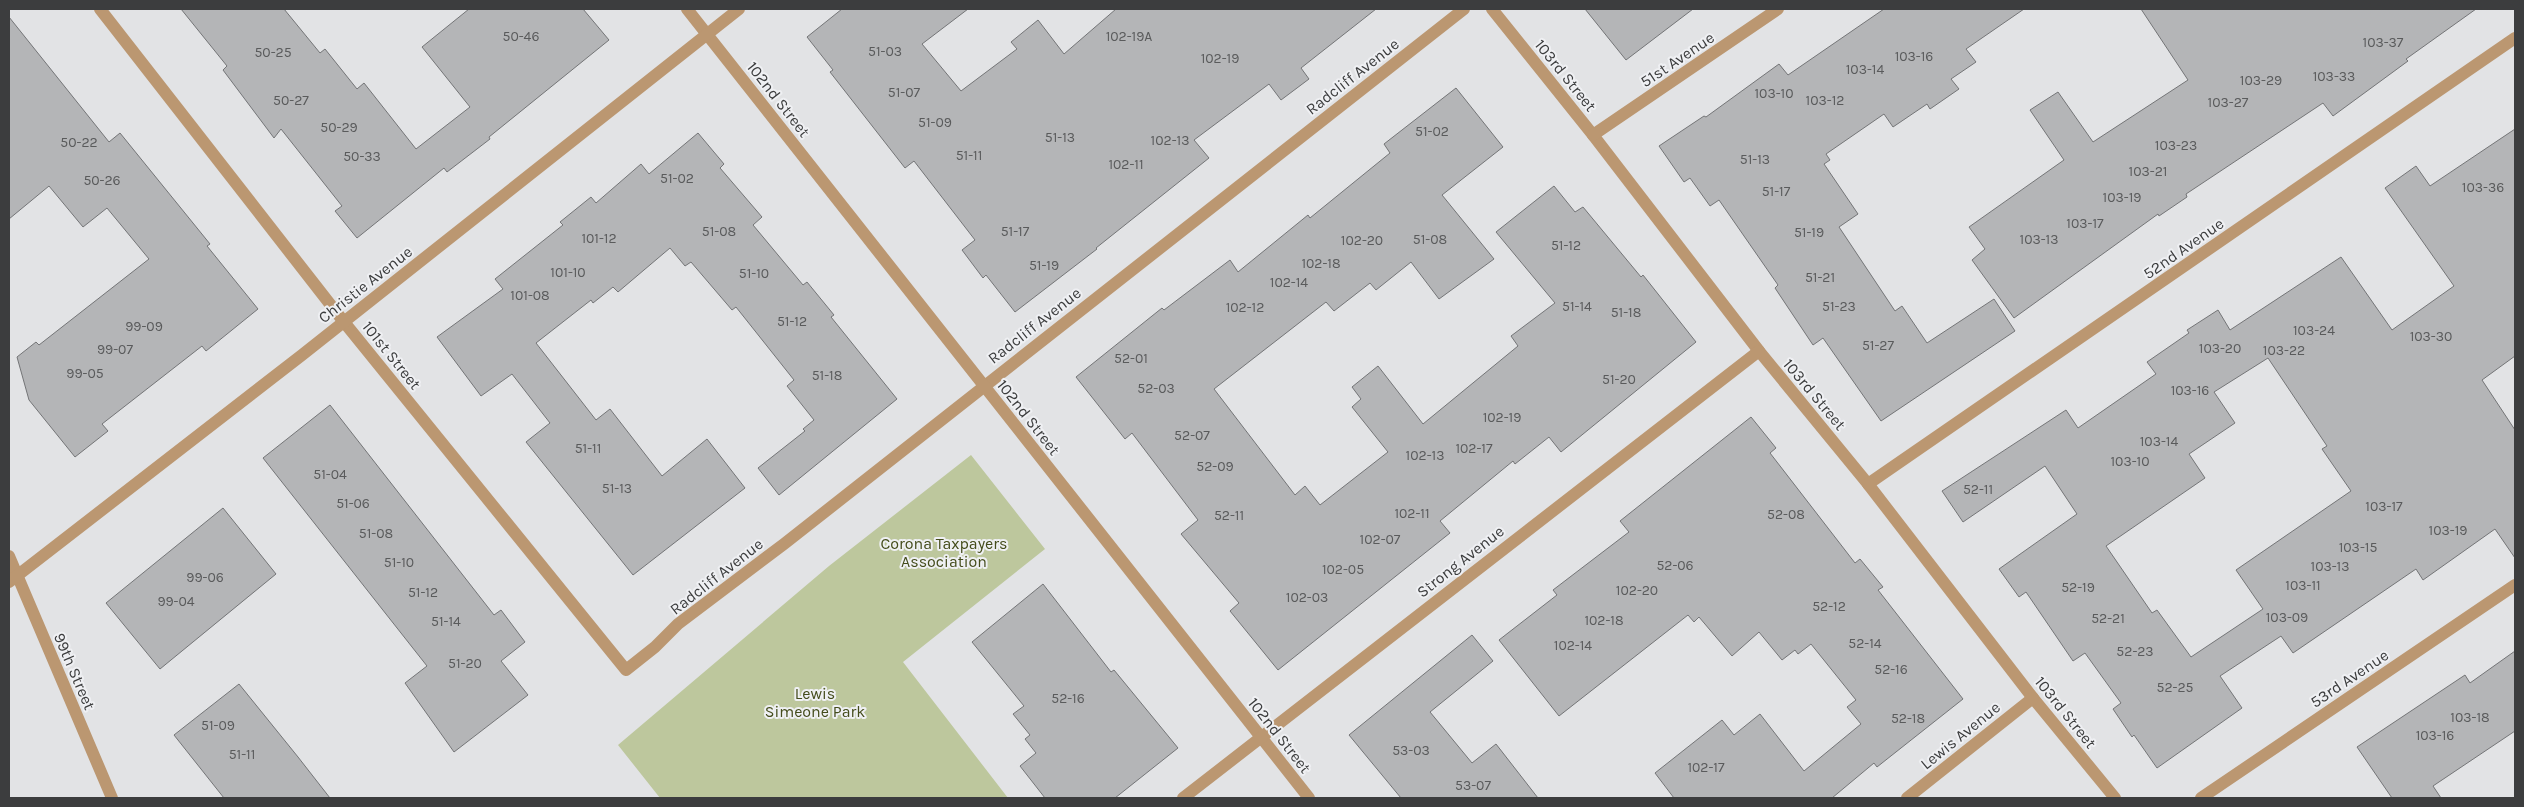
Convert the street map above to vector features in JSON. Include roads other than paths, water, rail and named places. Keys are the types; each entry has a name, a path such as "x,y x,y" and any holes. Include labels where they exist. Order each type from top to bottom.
{"street":[{"name":"101st Street","path":"100,9 344,322 626,670"},
{"name":"102nd Street","path":"687,9 1309,798"},
{"name":"Christie Avenue","path":"13,580 344,322 739,9"},
{"name":"Radcliff Avenue","path":"626,670 655,647 678,624 784,544 983,385 1464,9"},
{"name":"103rd Street","path":"1492,9 1593,135 1759,351 1868,484 2033,698 2115,798"},
{"name":"51st Avenue","path":"1593,135 1778,9"},
{"name":"52nd Avenue","path":"1868,484 2515,38"},
{"name":"Strong Avenue","path":"1183,798 1260,736 1759,351"},
{"name":"99th Street","path":"9,556 13,580 112,798"},
{"name":"53rd Avenue","path":"2201,798 2515,585"},
{"name":"Lewis Avenue","path":"1907,798 2033,698"}],"park label":[{"name":"Corona Taxpayers Association","path":"944,552"},
{"name":"Lewis Simeone Park","path":"815,702"}]}
